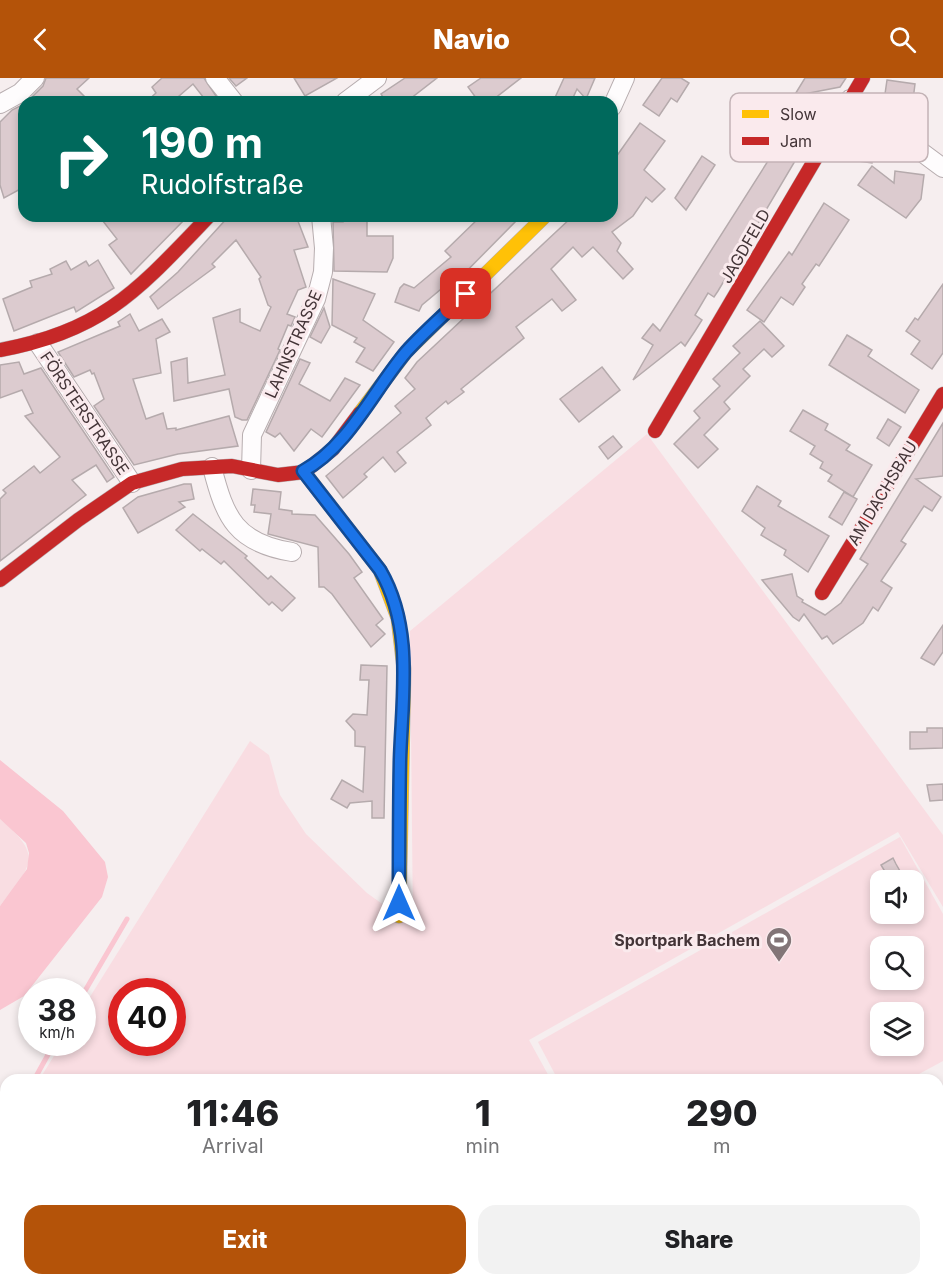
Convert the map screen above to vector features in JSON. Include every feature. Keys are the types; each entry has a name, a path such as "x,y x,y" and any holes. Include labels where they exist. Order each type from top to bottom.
{"street":[{"path":"0,104 20,93 35,78"},
{"path":"215,78 229,96"},
{"path":"353,96 377,78"},
{"path":"617,96 625,78"},
{"name":"JAGDFELD","path":"854,93 863,78"},
{"path":"928,157 943,168"},
{"name":"JAGDFELD","path":"655,431 813,162"},
{"path":"0,350 38,343 100,319 124,302 203,222"},
{"name":"LAHNSTRASSE","path":"251,470 252,435 316,299 324,248 322,222"},
{"path":"0,580 78,520 132,483 182,469 232,466 278,476 303,471 318,463 333,449 406,352 539,222"},
{"name":"FÖRSTERSTRASSE","path":"38,343 132,483"},
{"name":"AM DACHSBAU","path":"822,593 943,394"},
{"path":"212,467 231,523 258,544 292,552"},
{"path":"303,471 380,570 390,587 401,623 403,676 399,916"}],"shaded area":[{"path":"647,434 943,835 943,907 924,875 924,870 921,870 898,832 529,1040 548,1074 43,1074 54,1056 96,1056 96,987 250,741 269,755 280,795 306,834 367,893 413,926 410,631"},
{"path":"0,760 63,811 105,862 108,877 102,897 38,978 18,978 18,1000 0,1010 0,906 27,869 29,853 26,843 0,819"},
{"path":"0,819 23,842 28,852 28,861 20,880 0,906"},
{"name":"Sportpark Bachem","path":"900,837 918,870 870,870 870,924 924,924 924,880 943,914 943,1061 919,1074 555,1074 538,1042"}],"building":[{"path":"46,78 89,78 77,89 84,96 33,96 43,86"},
{"path":"162,78 204,78 216,96 202,96 193,84 179,96 153,96 156,93 152,87"},
{"path":"229,78 247,78 236,86"},
{"path":"294,78 337,78 305,96"},
{"path":"405,78 437,78 414,96 382,96 381,94"},
{"path":"481,78 521,78 498,96 475,96 468,87"},
{"path":"564,78 595,78 587,96 583,96 577,89 574,96 556,96"},
{"path":"662,78 681,78 689,83 677,102 671,98 659,116 643,105"},
{"path":"805,78 846,78 840,87 809,93 796,93"},
{"path":"887,80 915,84 914,93 885,93"},
{"path":"18,107 18,190 4,198 0,185 0,122"},
{"path":"640,123 665,141 644,170 665,189 652,202 646,197 633,216 612,232 621,243 617,251 633,269 623,279 593,247 582,257 573,247 551,269 576,300 562,311 552,299 516,327 524,338 461,389 464,392 448,404 446,401 426,418 431,425 397,452 406,463 395,472 383,457 364,474 367,477 343,498 326,476 401,413 395,406 415,389 405,378 417,362 567,222 618,222 618,154"},
{"path":"702,156 715,165 686,210 675,198"},
{"path":"767,162 794,162 718,291 714,297 708,293 695,315 702,320 685,346 681,342 633,380 653,345 642,338 653,324 660,331"},
{"path":"872,166 894,183 895,171 924,175 921,199 906,218 858,185"},
{"path":"824,203 849,220 819,266 816,264 802,284 805,287 793,305 781,297 764,322 747,310 789,252 792,255"},
{"path":"104,222 182,222 131,274 109,245 117,239"},
{"path":"224,222 298,222 308,247 294,250 306,287 298,290 287,314 295,317 291,326 288,325 278,349 280,350 247,420 235,417 229,389 174,401 171,362 187,358 188,383 225,375 213,318 240,309 240,322 260,331 271,307 268,305 259,279 261,277 236,240 212,264 215,267 158,309 150,297 178,272"},
{"path":"333,222 367,222 367,236 393,236 393,258 387,272 334,271"},
{"path":"475,222 515,222 444,294 440,290 422,305 419,311 395,302 404,284 414,288 451,257 445,251"},
{"path":"98,260 114,288 76,312 74,307 14,331 3,299 32,287 30,281 52,274 50,269 66,261 71,270 86,261 89,266"},
{"path":"333,279 375,294 363,320 394,342 373,371 356,362 365,348 354,342 357,338 332,325"},
{"path":"943,284 943,353 932,369 911,354 920,341 906,331 915,318 918,320"},
{"path":"324,308 330,327 321,343 310,337"},
{"path":"130,314 139,331 162,319 170,332 156,339 161,373 133,379 146,419 163,413 167,429 176,428 176,430 229,416 238,446 178,454 134,465 94,406 104,399 94,373 92,374 90,370 74,377 58,352 120,326 118,322"},
{"path":"760,321 784,346 772,357 764,349 743,369 750,376 724,402 730,409 704,435 718,449 698,468 674,444 700,418 694,411 720,386 713,379 740,353 733,346"},
{"path":"847,335 872,350 868,356 919,390 905,413 829,365"},
{"path":"300,359 310,363 299,384 330,401 345,378 360,385 322,437 311,429 294,451 280,433 275,437 266,432"},
{"path":"19,362 24,374 41,368 114,477 107,482 96,465 72,480 86,495 0,561 0,499 6,493 3,490 34,466 40,473 60,457 25,416 33,413 22,390 0,398 0,365"},
{"path":"602,367 620,390 579,422 560,399"},
{"path":"803,410 828,424 825,430 850,445 846,450 872,465 853,497 828,481 832,475 820,468 823,462 810,454 815,446 790,431"},
{"path":"888,419 901,427 889,446 877,438"},
{"path":"943,423 943,476 916,479 941,497 932,511 924,506 901,541 906,544 881,581 892,588 878,611 873,607 863,623 833,644 827,636 822,639 804,614 799,621 793,617 762,580 792,574 797,596 803,600 802,602 825,615 841,603 868,564 860,559"},
{"path":"613,436 622,447 608,459 599,447"},
{"path":"191,484 194,499 179,502 185,507 138,533 123,508 138,497"},
{"path":"757,486 781,501 778,506 829,536 808,572 784,555 786,550 761,535 765,528 742,511"},
{"path":"253,489 281,492 279,509 292,511 292,514 315,515 349,554 362,572 354,578 383,619 376,625 385,634 371,647 332,594 324,587 319,587 318,547 268,534 271,514 254,512 255,505 251,505"},
{"path":"844,492 857,499 842,525 829,517"},
{"path":"193,514 247,556 245,558 268,579 271,576 295,598 282,611 272,602 269,605 224,561 221,564 202,549 200,551 176,530"},
{"path":"943,625 943,652 934,665 921,658"},
{"path":"361,665 387,666 384,818 372,818 372,801 350,803 347,808 331,799 342,780 363,792 365,747 355,746 355,731 346,721 353,714 367,715 369,680 360,680"},
{"path":"927,728 943,728 943,748 910,749 910,732 927,732"},
{"path":"943,784 943,800 930,801 927,785"},
{"path":"893,858 900,870 884,870 881,865"}],"waterway":[{"path":"93,978 127,919"},
{"path":"37,1074 47,1056"}],"traffic: slow":[{"path":"360,413 406,352 539,222"},
{"path":"304,472 380,570 398,618 404,669 399,916"}],"traffic: jam":[{"path":"854,93 863,78"},
{"path":"655,431 814,162"},
{"path":"0,350 36,342 67,331 117,303 140,285 203,222"},
{"path":"822,593 943,394"},
{"path":"0,580 78,520 132,483 182,469 232,466 278,475 304,472 333,449 360,413"}],"place":[{"name":"Sportpark Bachem","path":"779,963"}],"route":[{"path":"399,903 403,676 401,623 390,587 380,570 303,471 318,463 333,449 406,352 466,294"}]}
